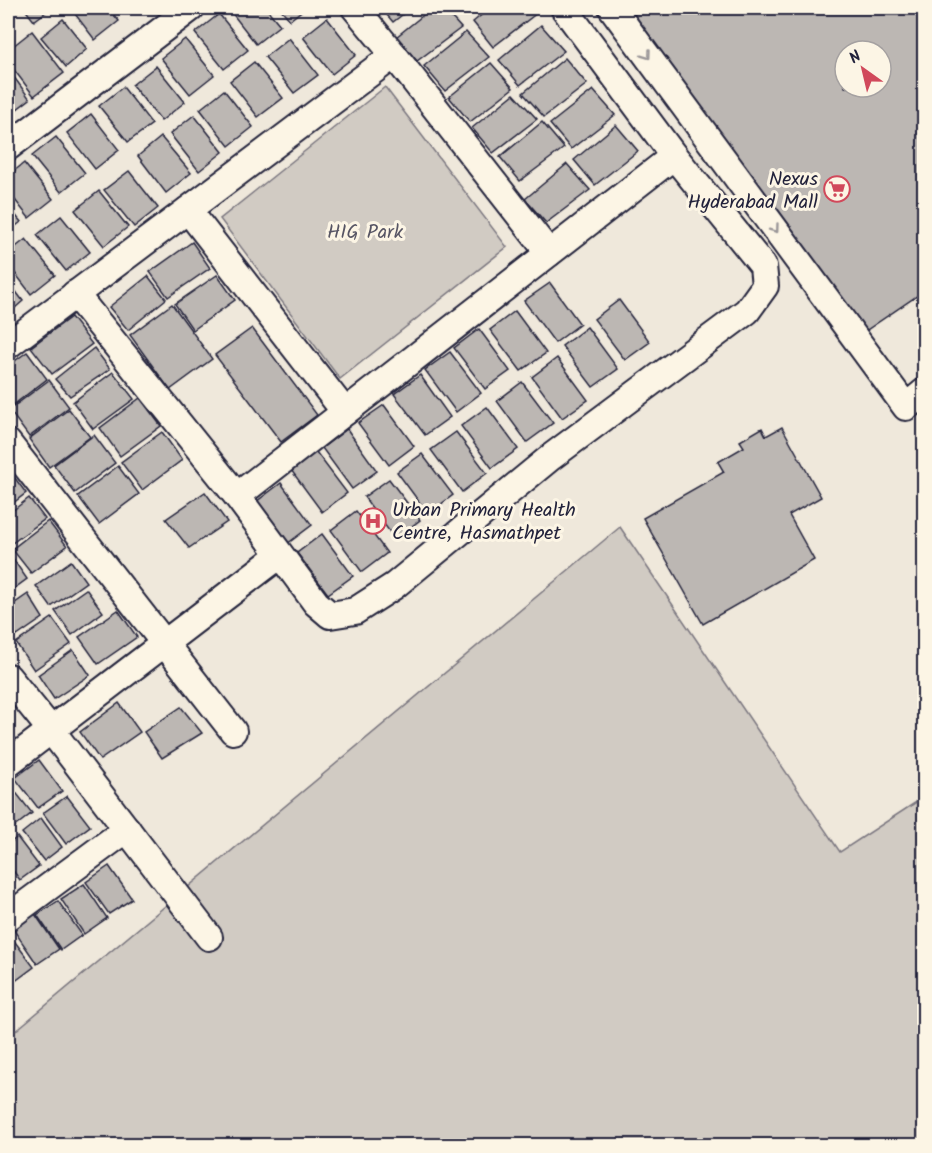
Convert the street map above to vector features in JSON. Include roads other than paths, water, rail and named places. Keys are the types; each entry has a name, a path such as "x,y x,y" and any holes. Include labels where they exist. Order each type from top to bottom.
{"street":[{"path":"8,147 191,8"},
{"path":"355,8 549,254"},
{"path":"75,294 237,496 316,603 330,615 355,611 394,586 551,457 747,311 765,286 763,266 674,156 564,8"},
{"path":"612,8 915,399"},
{"path":"8,345 394,55"},
{"path":"237,496 674,156"},
{"path":"188,210 345,412"},
{"path":"8,443 233,731"},
{"path":"8,763 280,555"},
{"path":"8,677 209,936"},
{"path":"8,917 126,829"}],"place":[{"name":"Nexus Hyderabad Mall","path":"837,189"},
{"name":"Urban Primary Health Centre, Hasmathpet","path":"373,521"}],"park label":[{"name":"HIG Park","path":"365,231"}]}
